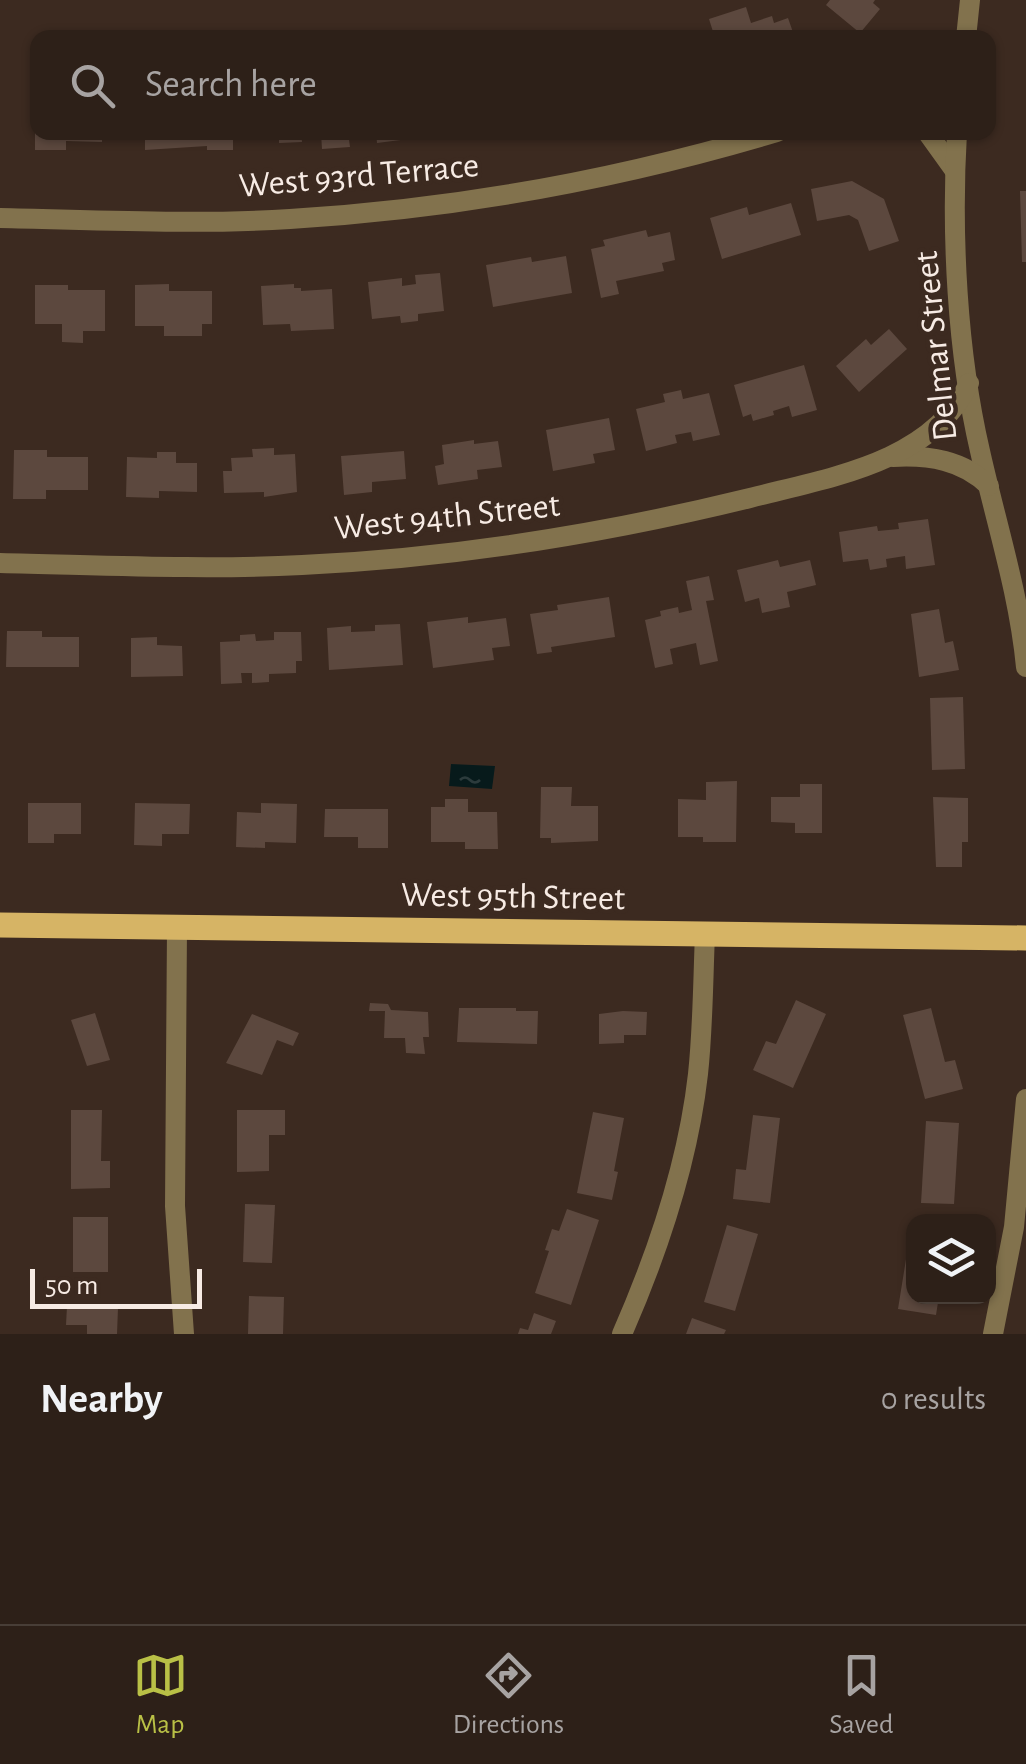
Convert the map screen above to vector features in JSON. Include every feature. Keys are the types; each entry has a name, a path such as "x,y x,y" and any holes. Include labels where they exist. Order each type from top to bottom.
{"main road":[{"name":"West 95th Street","path":"0,925 1026,938"}],"street":[{"path":"967,30 970,0"},
{"name":"West 93rd Terrace","path":"0,218 287,220 418,209 546,190 664,164 749,140"},
{"path":"933,140 955,170"},
{"name":"Delmar Street","path":"957,140 960,283 969,383 988,486 1012,578 1026,668"},
{"name":"West 94th Street","path":"891,457 944,420 969,383"},
{"name":"West 94th Street","path":"0,563 262,566 418,556 545,541 664,519 799,486 891,457 924,456 950,462 970,470 988,486"},
{"path":"177,927 176,1206 184,1334"},
{"path":"622,1334 644,1286 681,1167 698,1074 705,934"},
{"path":"994,1334 1014,1227 1026,1099"}],"water":[{"path":"451,764 495,766 492,789 449,786"}],"building":[{"path":"830,0 875,0 873,3 880,9 862,30 856,30 826,5"},
{"path":"746,7 751,23 772,16 774,23 788,18 792,30 712,30 709,19"},
{"path":"35,140 102,140 66,141 66,150 35,150"},
{"path":"145,140 233,140 233,150 207,150 207,146 145,150"},
{"path":"321,140 349,140 350,147 322,149"},
{"path":"852,181 884,199 899,241 869,251 858,220 849,215 817,221 811,189"},
{"path":"1020,191 1026,191 1026,262 1022,262"},
{"path":"791,203 801,235 722,259 710,218 747,207 749,215"},
{"path":"646,230 648,237 670,232 675,260 662,263 664,271 616,281 619,294 601,298 591,249 605,246 603,240"},
{"path":"566,256 572,293 493,307 486,265"},
{"path":"440,273 444,311 418,314 418,321 401,323 400,316 372,319 368,282 402,278 402,286 416,284 415,275"},
{"path":"169,284 169,291 212,291 212,324 202,324 202,336 164,336 164,326 135,326 135,285"},
{"path":"294,284 301,291 332,289 334,329 291,331 290,324 263,325 261,286"},
{"path":"35,285 105,290 105,331 83,331 83,343 62,342 62,324 35,324"},
{"path":"889,329 907,349 859,392 836,366 866,339 871,345"},
{"path":"804,365 817,410 792,417 789,406 753,421 751,414 743,417 734,385"},
{"path":"681,390 683,399 709,393 720,435 693,441 691,432 675,435 677,443 646,451 636,409 665,402 663,394"},
{"path":"609,418 615,450 593,454 595,463 553,471 546,430"},
{"path":"474,440 474,444 498,441 502,467 477,470 478,479 438,485 435,466 444,464 442,445"},
{"path":"274,448 274,455 295,454 297,492 264,497 264,492 224,493 223,471 232,471 231,458 253,457 252,449"},
{"path":"14,450 47,450 47,457 88,457 88,490 46,490 46,499 13,499"},
{"path":"404,451 406,479 372,482 372,492 344,495 341,456"},
{"path":"157,452 176,452 176,463 197,463 197,492 159,491 159,498 126,497 127,457 157,458"},
{"path":"928,519 935,565 906,569 905,556 886,559 887,567 870,570 868,559 843,562 839,532 877,526 878,531 899,529 898,523"},
{"path":"778,560 780,567 810,560 816,585 787,592 790,607 762,613 759,598 745,602 737,570"},
{"path":"709,576 714,600 706,601 718,661 700,665 696,643 670,649 673,664 655,668 645,620 678,607 679,613 692,610 686,581"},
{"path":"609,597 615,637 551,647 552,652 537,654 530,614 558,610 557,605"},
{"path":"939,609 945,643 953,641 959,670 919,677 911,614"},
{"path":"468,617 468,623 506,618 510,646 492,648 494,660 433,668 427,622"},
{"path":"400,624 403,665 329,670 327,628 351,626 351,632 375,631 375,625"},
{"path":"7,631 42,631 42,637 79,637 79,667 6,667"},
{"path":"274,632 301,632 302,661 296,661 296,673 269,674 269,682 252,683 252,673 241,673 242,683 221,684 220,642 240,641 240,635 255,634 256,641 274,640"},
{"path":"157,637 157,645 182,646 183,676 131,677 131,638"},
{"path":"963,697 965,769 932,770 930,698"},
{"path":"737,781 736,842 678,837 678,799 706,800 706,782"},
{"path":"800,784 822,784 822,833 795,833 795,823 771,822 771,797 800,797"},
{"path":"541,787 572,787 571,806 598,806 598,841 551,843 551,838 540,838"},
{"path":"933,797 968,798 968,842 962,842 962,867 936,867"},
{"path":"445,799 468,799 468,812 497,812 498,849 465,849 465,842 431,842 431,807 445,807"},
{"path":"28,803 81,803 81,834 54,834 54,843 28,843"},
{"path":"135,803 190,804 189,834 162,834 162,846 134,845"},
{"path":"261,803 297,804 296,843 265,842 265,848 236,847 237,812 261,813"},
{"path":"325,809 388,809 388,848 358,848 358,837 324,837"},
{"path":"796,1000 826,1014 793,1088 753,1070 766,1041 776,1044"},
{"path":"370,1003 388,1004 391,1010 428,1012 429,1037 423,1037 425,1054 406,1053 405,1038 384,1038 385,1011 369,1011"},
{"path":"459,1008 538,1011 537,1044 457,1042"},
{"path":"931,1008 945,1062 955,1060 963,1089 925,1099 903,1015"},
{"path":"647,1012 646,1035 624,1035 624,1043 599,1044 599,1014"},
{"path":"95,1013 110,1060 87,1066 71,1020"},
{"path":"252,1014 299,1033 293,1046 277,1040 262,1075 226,1063"},
{"path":"71,1110 102,1110 101,1161 110,1161 110,1188 71,1189"},
{"path":"237,1110 285,1110 285,1135 269,1135 269,1171 237,1172"},
{"path":"593,1112 624,1118 612,1200 577,1193"},
{"path":"753,1115 780,1118 770,1203 733,1199 736,1169 746,1170"},
{"path":"926,1121 959,1123 954,1204 921,1203"},
{"path":"245,1204 275,1205 272,1263 243,1262"},
{"path":"567,1209 599,1220 571,1305 535,1293 552,1229 559,1231"},
{"path":"73,1217 108,1217 108,1272 73,1272"},
{"path":"727,1225 758,1234 735,1311 704,1302"},
{"path":"906,1259 906,1304 938,1304 936,1315 898,1309"},
{"path":"249,1296 284,1297 283,1334 248,1334"},
{"path":"67,1306 118,1308 117,1334 87,1334 87,1325 66,1325"},
{"path":"534,1313 556,1321 551,1334 518,1334 520,1328 528,1330"},
{"path":"692,1318 726,1330 724,1334 686,1334"}]}
